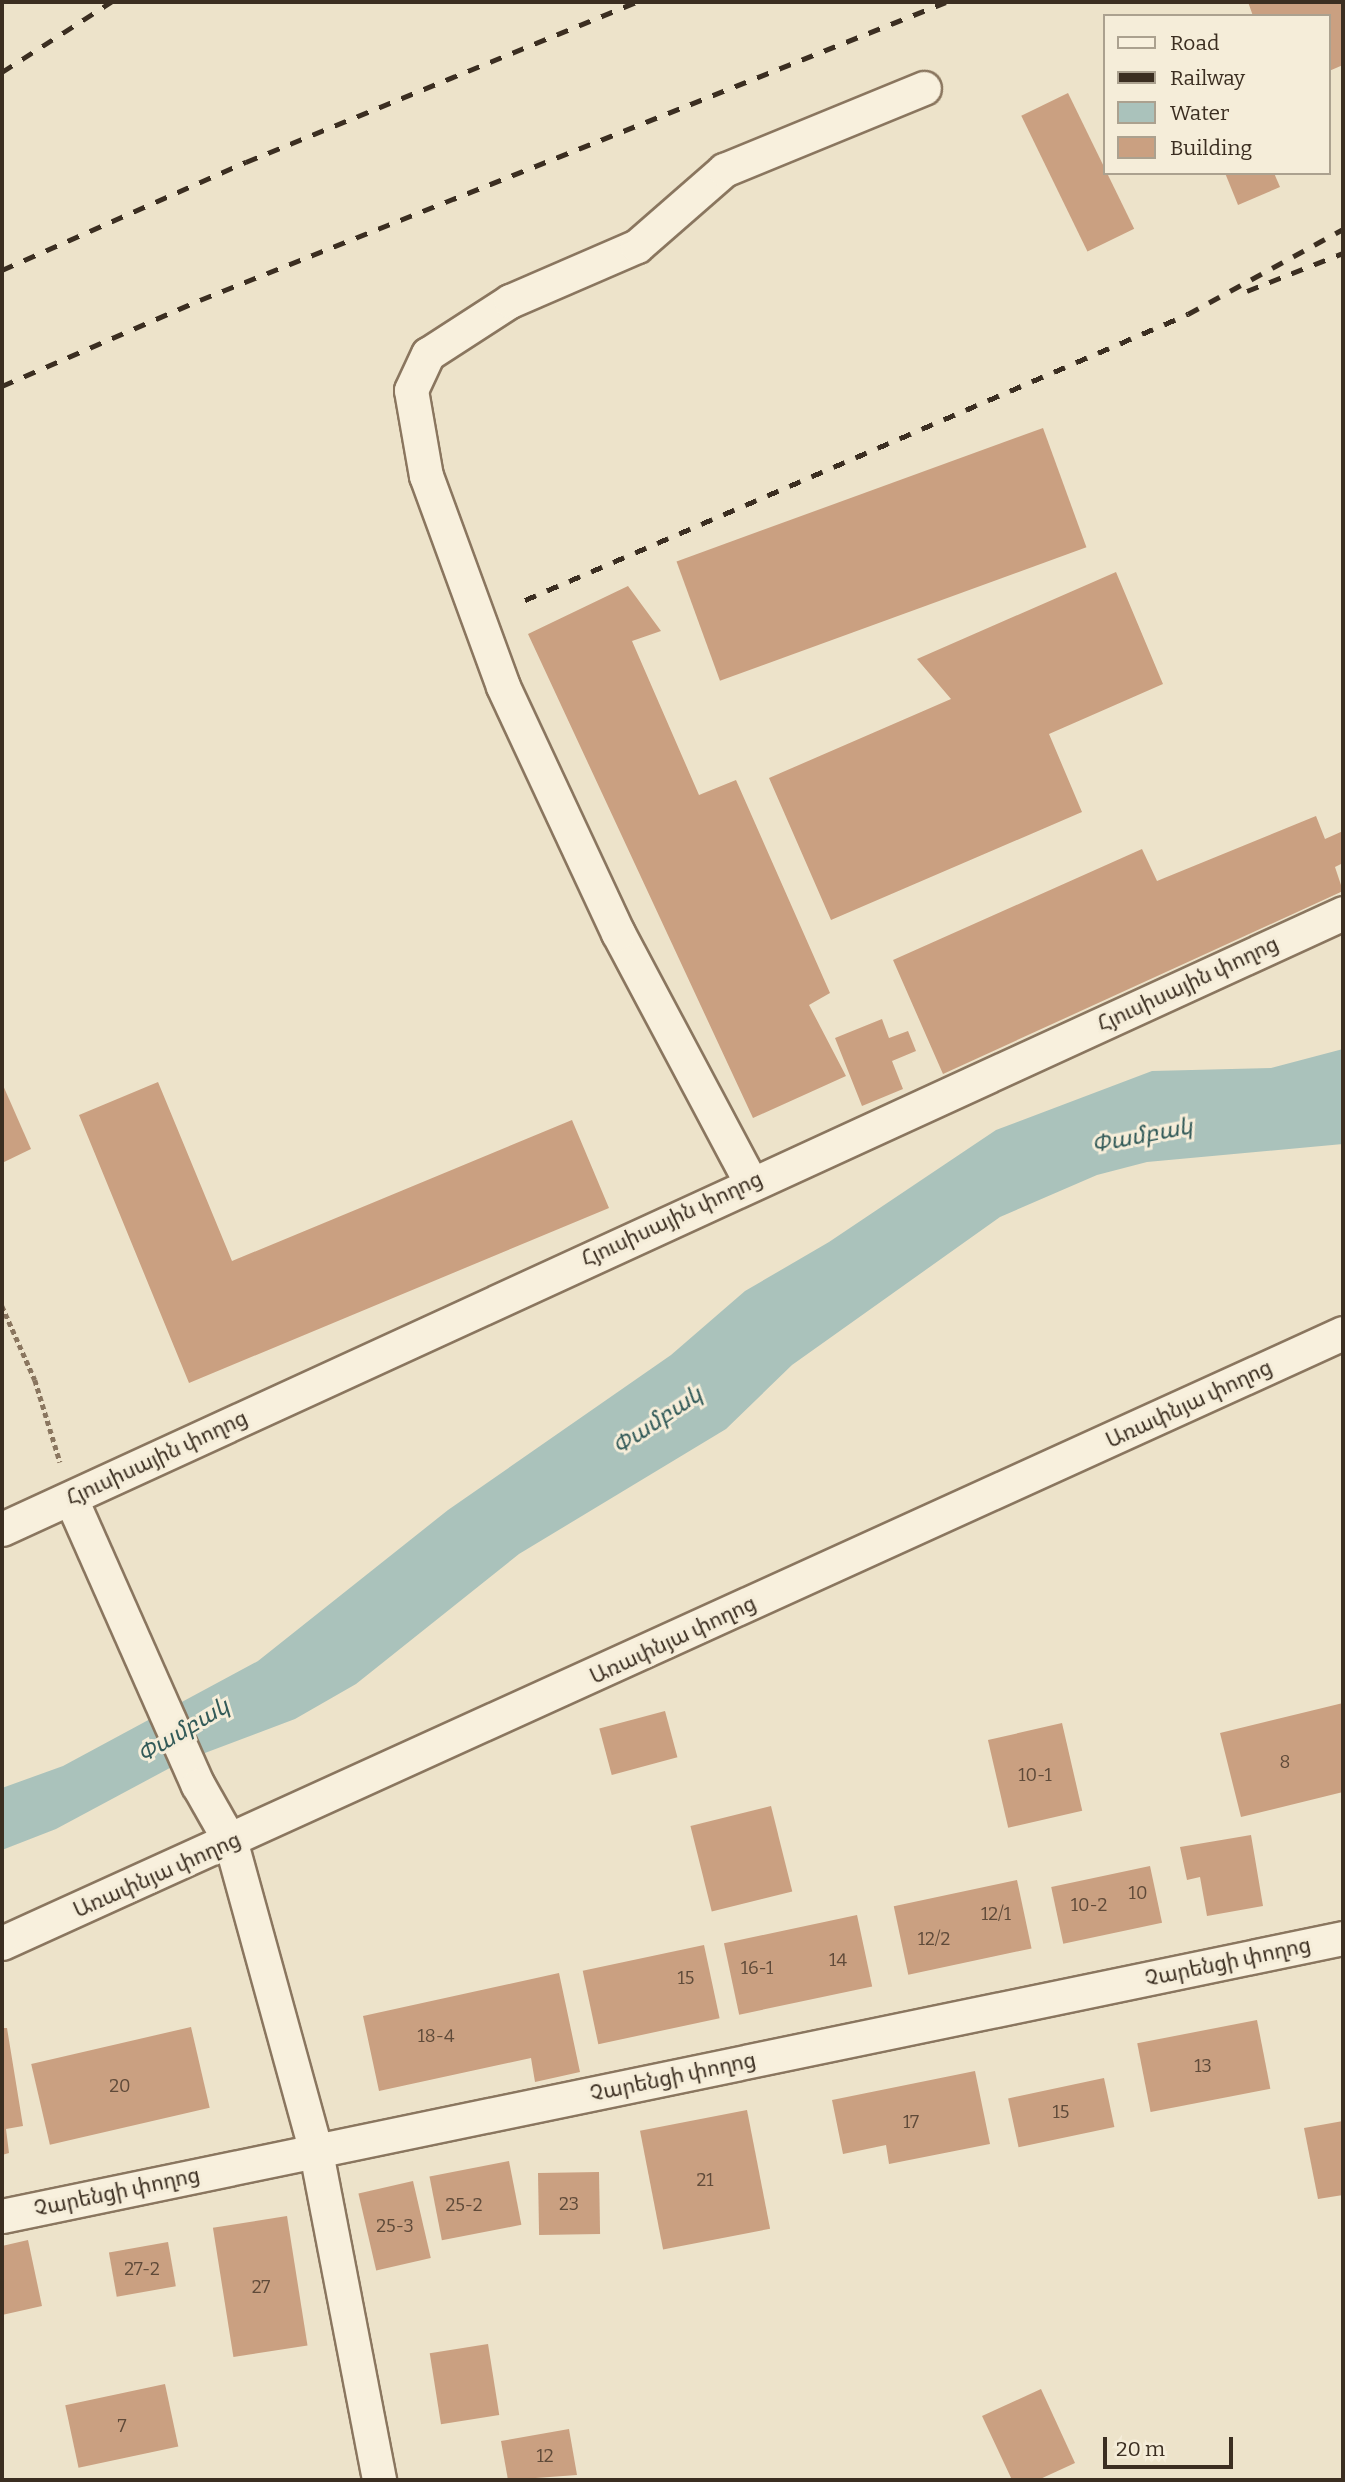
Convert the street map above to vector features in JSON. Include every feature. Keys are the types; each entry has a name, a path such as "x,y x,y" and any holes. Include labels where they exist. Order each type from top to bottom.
{"street":[{"path":"751,1183 618,933 503,686 426,476 411,390 428,354 510,301 637,246 724,170 924,88"},
{"name":"Հյուսիսային փողոց","path":"2,1529 1343,913"},
{"name":"Առափնյա փողոց","path":"2,1943 231,1843 1343,1333"},
{"path":"71,1499 102,1558 198,1785 231,1843 316,2152 379,2480"},
{"name":"Չարենցի փողոց","path":"2,2216 1343,1938"}],"path":[{"path":"2,1306 34,1380 71,1499"}],"water":[{"name":"Փամբակ","path":"1343,1049 1343,1144 1147,1162 1097,1175 1000,1217 792,1365 726,1429 519,1554 356,1684 295,1719 181,1762 56,1829 2,1850 2,1788 63,1766 258,1661 448,1510 671,1355 745,1291 829,1242 996,1130 1152,1071 1271,1068"}],"building":[{"path":"1248,2 1343,2 1343,65 1331,70 1331,14 1252,14"},
{"path":"1068,93 1104,167 1104,175 1108,175 1134,229 1087,252 1021,116"},
{"path":"1226,175 1275,175 1280,187 1238,205"},
{"path":"1043,428 1086,547 720,681 677,561"},
{"path":"1116,572 1163,684 1049,734 1082,812 831,920 769,778 951,699 917,659"},
{"path":"628,586 661,631 632,641 699,795 736,780 830,993 809,1005 846,1076 753,1118 528,634"},
{"path":"1316,816 1325,839 1343,831 1343,863 1335,867 1343,891 943,1074 893,960 1142,849 1157,881"},
{"path":"882,1019 889,1038 908,1031 916,1051 892,1061 903,1089 862,1106 835,1038"},
{"path":"158,1082 232,1261 572,1120 609,1208 189,1383 79,1115"},
{"path":"2,1083 31,1149 2,1163"},
{"path":"1343,1703 1343,1792 1241,1817 1220,1733"},
{"path":"665,1711 677,1757 612,1775 599,1729"},
{"path":"1062,1723 1082,1811 1008,1828 988,1740"},
{"path":"771,1806 792,1891 712,1911 690,1826"},
{"path":"1251,1835 1263,1906 1207,1916 1200,1877 1187,1880 1180,1847"},
{"path":"1150,1866 1162,1923 1063,1944 1051,1887"},
{"path":"1017,1880 1032,1948 908,1975 894,1906"},
{"path":"857,1915 872,1986 739,2015 724,1943"},
{"path":"704,1945 720,2018 598,2044 583,1971"},
{"path":"559,1973 580,2072 535,2082 531,2058 379,2091 363,2016"},
{"path":"1257,2020 1270,2089 1151,2112 1137,2043"},
{"path":"191,2027 210,2108 50,2145 31,2064"},
{"path":"2,2028 7,2028 23,2126 6,2129 9,2153 2,2155"},
{"path":"975,2071 990,2144 889,2164 886,2145 843,2154 832,2100"},
{"path":"1104,2078 1114,2127 1019,2147 1008,2098"},
{"path":"747,2110 770,2229 663,2250 640,2131"},
{"path":"1343,2121 1343,2195 1318,2199 1304,2128"},
{"path":"509,2161 521,2225 442,2240 429,2176"},
{"path":"599,2172 600,2234 539,2235 538,2173"},
{"path":"413,2181 431,2258 376,2271 358,2194"},
{"path":"287,2216 307,2345 233,2357 213,2228"},
{"path":"28,2240 42,2306 2,2315 2,2246"},
{"path":"168,2242 176,2286 117,2297 109,2252"},
{"path":"488,2344 499,2415 441,2424 430,2353"},
{"path":"165,2384 178,2447 79,2468 65,2405"},
{"path":"1041,2389 1075,2463 1038,2480 1012,2480 982,2416"},
{"path":"569,2429 577,2475 508,2480 501,2441"}],"railway":[{"path":"2,72 111,2"},
{"path":"2,270 246,162 637,2"},
{"path":"2,386 200,300 946,2"},
{"path":"525,600 1188,314 1343,229"},
{"path":"1247,291 1343,253"}]}
